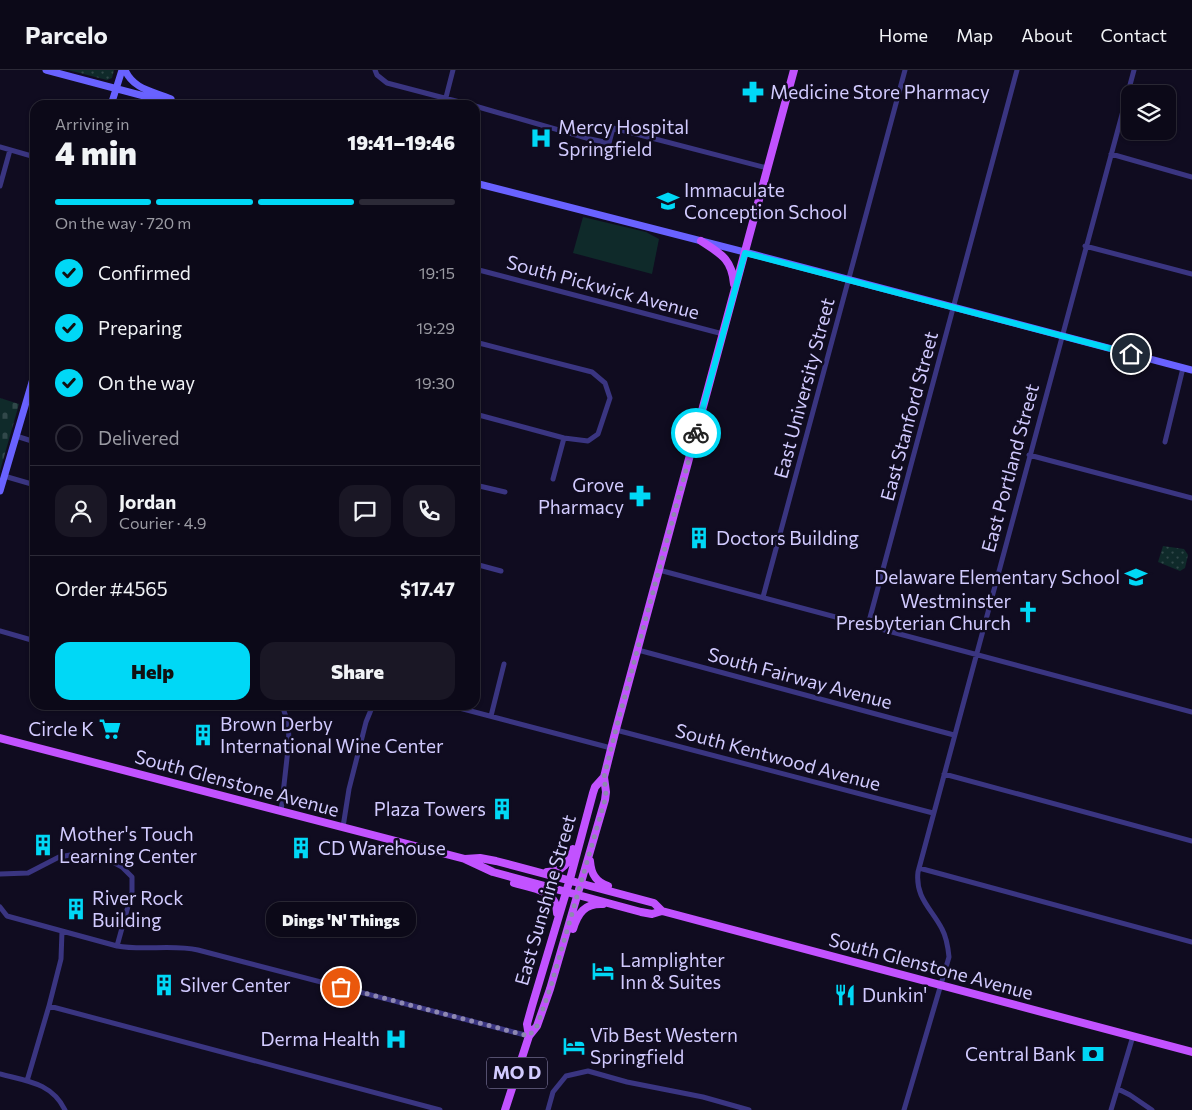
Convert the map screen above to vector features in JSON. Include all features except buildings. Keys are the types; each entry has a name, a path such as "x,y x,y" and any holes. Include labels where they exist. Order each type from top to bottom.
{"main road":[{"name":"East Sunshine Street","path":"504,1110 529,1036 537,1026 550,989 605,800 604,777 616,730 794,70"},
{"path":"701,241 729,262 733,270 735,291"},
{"name":"South Glenstone Avenue","path":"0,738 466,860 493,872 646,913 652,914 662,911 1192,1052"},
{"name":"East Sunshine Street","path":"529,1036 527,1024 570,879 593,793 595,787 604,777"},
{"path":"540,872 556,871 569,861 586,806 593,793"},
{"path":"589,854 592,872 599,882 636,893 646,900"},
{"name":"South Glenstone Avenue","path":"466,860 480,858 570,879 654,902 662,911"},
{"path":"493,872 502,879 552,896 557,908 556,925"},
{"path":"550,989 580,912 594,904 612,904"}],"street":[{"path":"46,70 160,100"},
{"path":"112,100 124,70"},
{"path":"124,70 139,87 172,100"},
{"path":"375,70 377,75 387,83 453,100"},
{"path":"446,98 453,70"},
{"name":"East University Street","path":"763,597 905,70"},
{"name":"East Stanford Street","path":"868,625 1017,70"},
{"name":"East Portland Street","path":"904,1110 949,957 948,945 942,929 920,896 917,881 919,868 1134,70"},
{"path":"480,107 609,143 613,128 768,168"},
{"path":"0,147 30,156"},
{"path":"0,186 10,150"},
{"path":"1111,154 1192,176"},
{"path":"480,184 1192,370"},
{"path":"1086,246 1192,274"},
{"name":"South Pickwick Avenue","path":"480,270 723,334"},
{"path":"480,343 592,372 605,383 610,398 598,434 588,441 564,438 480,415"},
{"path":"1165,442 1184,368"},
{"path":"0,491 30,389"},
{"path":"16,436 30,440"},
{"path":"553,478 564,438"},
{"path":"1030,455 1192,498"},
{"path":"4,476 30,484"},
{"path":"480,486 504,492"},
{"path":"480,565 502,570"},
{"path":"659,570 1192,712"},
{"path":"0,631 30,640"},
{"name":"South Fairway Avenue","path":"638,650 954,735"},
{"path":"491,716 504,664"},
{"path":"281,812 290,740 288,722 284,710"},
{"path":"343,827 343,815 366,722 371,710"},
{"path":"468,710 612,748"},
{"name":"South Kentwood Avenue","path":"616,730 933,813"},
{"path":"944,774 1192,841"},
{"path":"0,874 28,873 59,857 76,854 111,861 122,866 132,877 132,892 118,946"},
{"path":"919,868 1192,942"},
{"path":"0,907 7,916 118,946 135,948 178,947 198,950 529,1036"},
{"path":"27,1081 61,959 62,931"},
{"path":"49,1006 440,1110"},
{"path":"1112,1110 1133,1036"},
{"path":"548,1110 553,1092 566,1076 588,1071 627,1082 703,1097 749,1110"},
{"path":"0,1074 47,1087 60,1099 65,1110"},
{"path":"1118,1089 1152,1110"}],"green space":[{"path":"68,70 114,70 112,78 107,80"},
{"path":"583,217 646,232 659,239 652,274 573,253"},
{"path":"0,398 19,404 0,471"},
{"path":"1163,546 1184,549 1188,555 1185,568 1180,571 1158,562"}],"way so far":[{"path":"341,987 529,1036 537,1026 550,989 605,800 604,777 696,433"}],"place":[{"name":"Medicine Store Pharmacy","path":"753,92"},
{"name":"Mercy Hospital Springfield","path":"541,138"},
{"name":"Immaculate Conception School","path":"668,201"},
{"name":"Grove Pharmacy","path":"640,496"},
{"name":"Doctors Building","path":"699,538"},
{"name":"Delaware Elementary School","path":"1136,577"},
{"name":"Westminster Presbyterian Church","path":"1028,612"},
{"name":"Circle K","path":"110,729"},
{"name":"Brown Derby International Wine Center","path":"203,735"},
{"name":"Plaza Towers","path":"502,809"},
{"name":"Mother's Touch Learning Center","path":"43,845"},
{"name":"CD Warehouse","path":"301,848"},
{"name":"River Rock Building","path":"76,909"},
{"name":"Lamplighter Inn & Suites","path":"603,971"},
{"name":"Silver Center","path":"164,985"},
{"name":"Dings 'N' Things","path":"341,987"},
{"name":"Dunkin'","path":"845,995"},
{"name":"Derma Health","path":"396,1039"},
{"name":"Vīb Best Western Springfield","path":"574,1046"},
{"name":"Central Bank","path":"1093,1054"}],"route":[{"path":"696,433 745,253 1131,354"}]}
